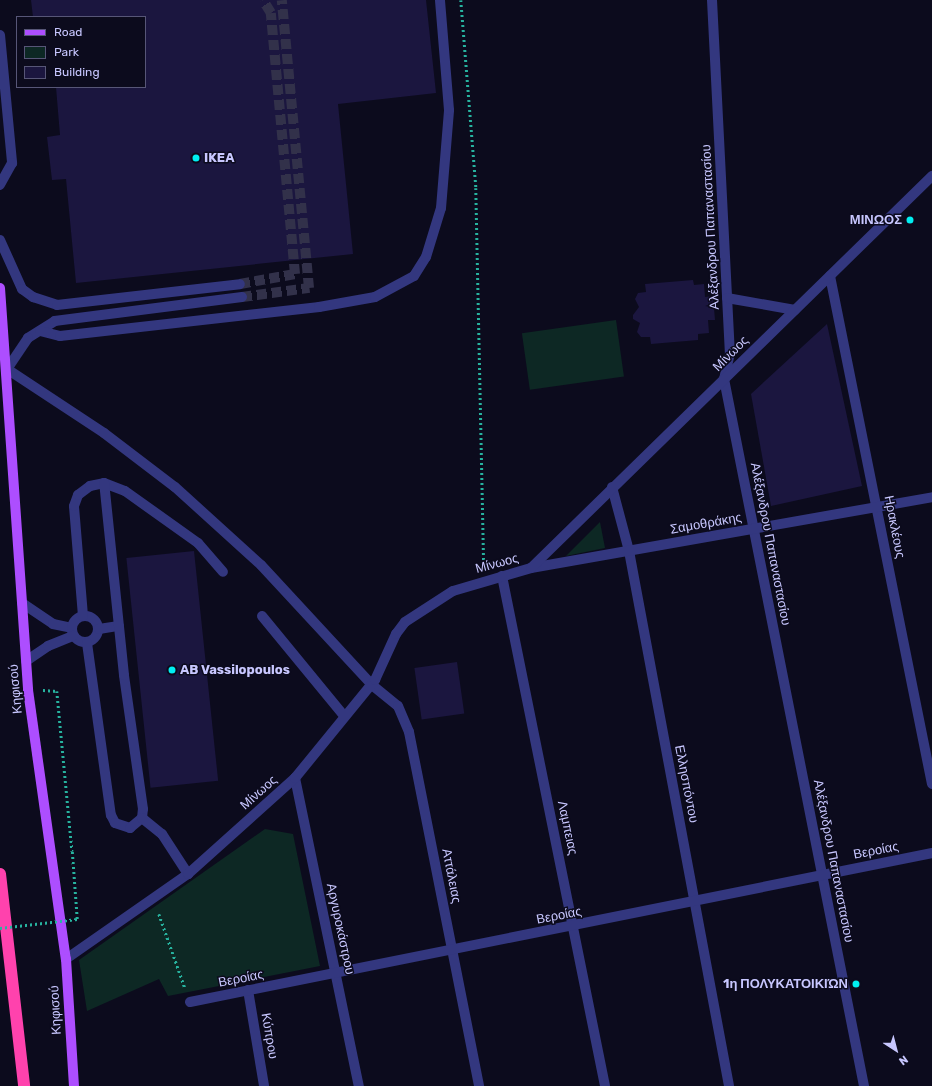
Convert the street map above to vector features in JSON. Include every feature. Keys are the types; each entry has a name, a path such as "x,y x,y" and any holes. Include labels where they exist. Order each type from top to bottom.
{"highway":[{"path":"0,874 24,1086"}],"main road":[{"name":"Κηφισού","path":"0,288 7,369 28,690 66,959 74,1086"}],"street":[{"path":"40,331 60,336 319,307 375,297 414,276 426,256 440,208 449,110 440,0"},
{"name":"Αλέξανδρου Παπαναστασίου","path":"712,0 730,353 724,379 864,1086"},
{"path":"0,35 12,162 0,185"},
{"name":"Μίνωος","path":"66,959 188,874 295,778 344,716 372,685 396,634 405,622 452,591 484,580 531,568 932,176"},
{"path":"0,240 22,289 33,297 57,305 240,284"},
{"name":"Ηρακλέους","path":"830,276 932,784"},
{"path":"7,369 22,344 54,321 242,297"},
{"path":"728,298 795,310"},
{"name":"Αττάλειας","path":"7,369 104,433 222,529 287,592 372,685 398,706 409,732 479,1086"},
{"path":"104,484 142,818 162,834 188,874"},
{"path":"83,616 74,506 78,495 90,486 104,484 125,491 155,510 198,543 224,572"},
{"name":"Ελλησπόντου","path":"612,488 629,551 729,1086"},
{"name":"Σαμοθράκης","path":"531,568 932,497"},
{"name":"Λαμπειας","path":"502,576 605,1086"},
{"path":"22,603 53,624 72,632 79,642 88,643 98,636 99,630 97,622 83,616"},
{"path":"26,661 72,632 76,620 83,616"},
{"path":"262,616 344,716"},
{"path":"99,630 119,626"},
{"path":"88,643 111,815 122,828 130,828 142,818"},
{"name":"Αργυροκάστρου","path":"295,778 337,974 359,1086"},
{"name":"Βεροίας","path":"190,1002 574,927 932,853"},
{"name":"Κύπρου","path":"248,990 264,1086"}],"path":[{"path":"461,0 476,188 484,580"},
{"path":"0,928 77,919 57,691 28,690"},
{"path":"154,899 190,1002"}],"green space":[{"path":"616,320 624,376 530,390 522,333"},
{"path":"600,522 605,548 566,556"},
{"path":"265,829 293,834 320,966 168,996 159,979 87,1011 79,960"}],"building":[{"name":"IKEA","path":"31,0 426,0 436,93 338,104 353,254 76,283 66,179 52,180 47,137 60,135 56,88 146,88 146,16 33,16"},
{"path":"693,280 694,285 704,284 705,297 713,296 715,320 708,320 709,333 698,334 698,340 651,344 650,337 641,337 637,332 640,323 633,319 633,315 639,307 635,299 638,293 646,292 645,284"},
{"path":"827,324 862,486 771,506 751,394"},
{"name":"AB Vassilopoulos","path":"194,551 218,781 151,788 126,558"},
{"path":"457,662 464,713 422,719 414,668"}],"tunnel":[{"path":"240,284 295,274 271,13 263,0"},
{"path":"242,297 309,288 282,0"}],"place":[{"name":"IKEA","path":"196,158"},
{"name":"ΜΙΝΩΟΣ","path":"910,220"},
{"name":"AB Vassilopoulos","path":"172,670"},
{"name":"1η ΠΟΛΥΚΑΤΟΙΚΙΏΝ","path":"856,984"}]}
